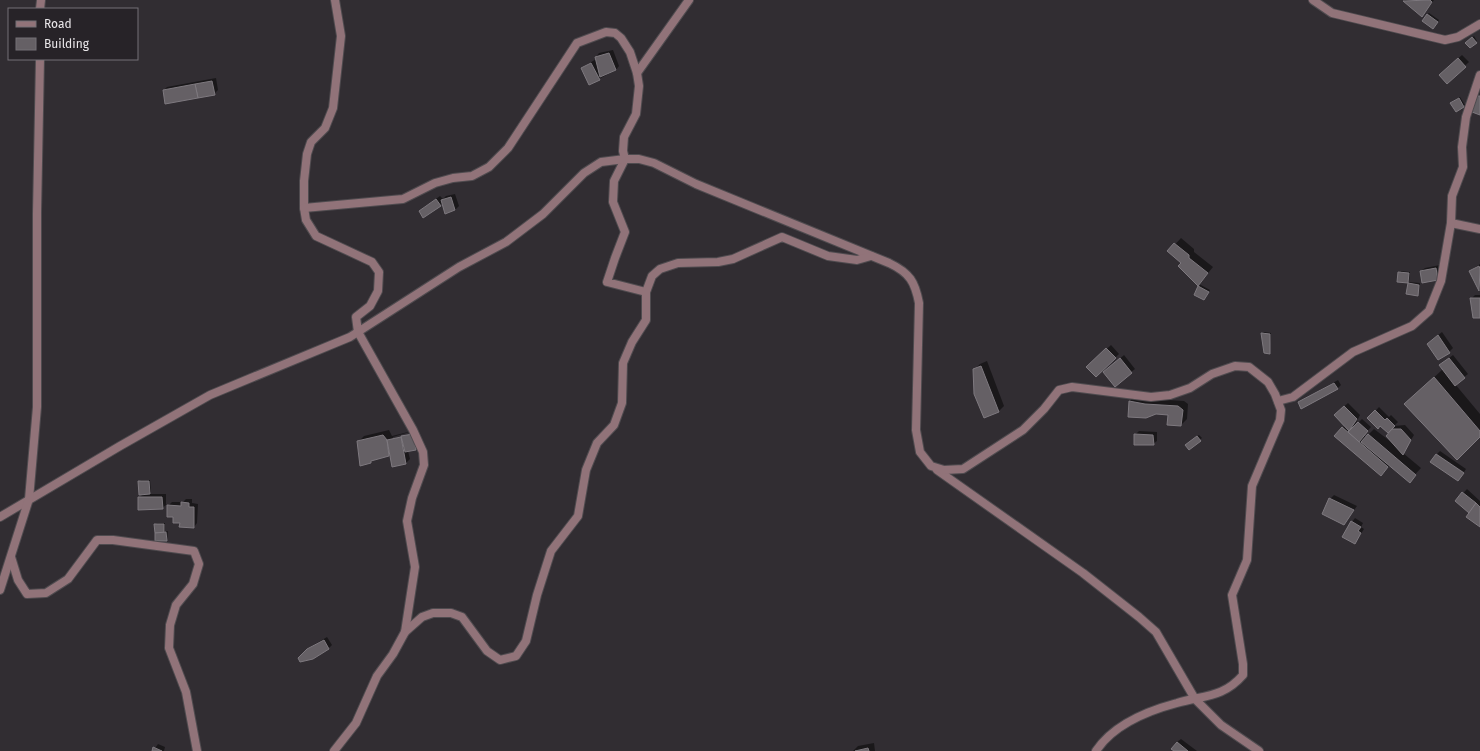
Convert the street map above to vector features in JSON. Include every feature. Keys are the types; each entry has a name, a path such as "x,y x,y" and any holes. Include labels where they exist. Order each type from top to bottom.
{"street":[{"path":"334,751 356,723 377,676 393,654 405,632 415,567 407,521 412,498 424,464 423,452 413,430 358,332 356,317 370,306 378,291 378,272 372,262 316,236 306,220 304,208 304,182 307,154 311,142 325,128 333,108 341,36 335,0"},
{"path":"638,73 689,0"},
{"path":"1313,0 1332,12 1445,40 1458,37 1480,24"},
{"path":"304,208 403,200 435,183 453,178 472,176 489,167 508,148 577,43 606,32 615,33 621,38 630,52 638,73 639,86 636,114 624,137 623,151 625,159 614,181 613,202 625,232 608,282 646,292"},
{"path":"0,590 30,499 36,407 37,213 40,60"},
{"path":"1278,401 1293,397 1352,352 1412,326 1429,311 1441,281 1451,223 1452,196 1463,167 1462,147 1466,117 1480,75"},
{"path":"0,517 210,395 350,337 459,267 506,242 543,214 584,173 601,162 639,159 654,163 696,184 900,268 909,275 916,287 919,303 916,430 920,452 931,466 1070,564 1139,617 1156,632 1195,699 1221,725 1259,751"},
{"path":"1451,223 1480,229"},
{"path":"405,632 422,617 434,613 451,613 462,617 487,651 500,660 516,656 526,641 536,595 551,551 578,516 586,470 597,443 614,425 622,403 623,362 632,342 646,320 646,292 652,276 660,269 678,263 718,262 733,259 782,237 828,256 857,260 870,256"},
{"path":"931,466 944,470 962,469 1023,430 1044,409 1059,390 1072,386 1151,396 1170,395 1190,388 1212,374 1235,366 1250,367 1268,382 1281,410 1280,420 1252,486 1247,560 1232,595 1243,664 1243,675 1233,686 1212,695 1151,711 1107,736 1096,751"},
{"path":"11,556 18,580 27,594 46,593 68,578 96,540 113,540 194,551 199,564 193,584 176,606 170,624 169,648 186,692 197,751"}],"building":[{"path":"1430,0 1432,2 1422,17 1403,1"},
{"path":"1427,14 1438,22 1433,29 1422,21"},
{"path":"1472,37 1477,43 1470,48 1465,43"},
{"path":"609,53 616,70 600,77 595,57"},
{"path":"1458,58 1466,67 1447,84 1439,75"},
{"path":"591,63 600,80 589,85 581,68"},
{"path":"212,81 215,95 198,98 195,84"},
{"path":"195,84 198,98 165,104 163,90"},
{"path":"1477,96 1480,96 1480,115 1472,112"},
{"path":"1459,98 1464,107 1456,112 1450,103"},
{"path":"451,197 455,210 445,214 441,200"},
{"path":"436,199 441,206 423,218 419,211"},
{"path":"1174,243 1189,255 1189,258 1208,273 1198,286 1178,266 1181,263 1167,251"},
{"path":"1479,266 1480,269 1479,291 1469,271"},
{"path":"1436,268 1438,280 1422,283 1420,271"},
{"path":"1398,272 1409,273 1408,283 1397,282"},
{"path":"1408,283 1419,285 1418,296 1406,294"},
{"path":"1198,286 1209,292 1204,300 1194,295"},
{"path":"1470,298 1480,298 1480,318 1473,318"},
{"path":"1261,333 1270,334 1270,354 1264,353"},
{"path":"1438,335 1450,353 1438,360 1427,344"},
{"path":"1106,348 1116,358 1096,377 1086,367"},
{"path":"1120,358 1132,373 1115,387 1103,372"},
{"path":"1449,358 1465,378 1455,386 1439,365"},
{"path":"981,366 999,412 984,418 974,394 973,369"},
{"path":"1434,377 1480,431 1480,437 1457,460 1404,404"},
{"path":"1334,383 1338,389 1301,409 1298,402"},
{"path":"1129,401 1145,404 1178,406 1183,410 1181,426 1167,425 1168,415 1156,414 1146,418 1128,417"},
{"path":"1344,406 1357,419 1349,431 1334,415"},
{"path":"1375,410 1385,420 1387,418 1395,426 1388,433 1380,426 1378,429 1367,418"},
{"path":"1358,422 1368,431 1359,442 1348,432"},
{"path":"1342,427 1388,467 1381,476 1334,436"},
{"path":"1392,429 1401,429 1411,440 1403,455 1386,436"},
{"path":"413,434 416,450 405,452 401,436"},
{"path":"1134,434 1153,435 1154,445 1134,445"},
{"path":"1368,434 1416,475 1410,483 1361,442"},
{"path":"383,435 387,440 389,456 360,466 357,441"},
{"path":"1197,436 1201,441 1189,450 1185,445"},
{"path":"401,437 406,464 392,467 387,440"},
{"path":"1436,454 1464,473 1458,481 1430,462"},
{"path":"138,481 149,481 150,494 139,495"},
{"path":"1462,492 1476,503 1469,513 1455,501"},
{"path":"138,497 162,497 163,509 138,510"},
{"path":"1329,498 1354,510 1344,525 1322,514"},
{"path":"181,502 189,503 189,507 194,507 194,528 179,527 180,523 173,523 173,517 167,517 167,505 181,506"},
{"path":"1476,503 1480,507 1480,527 1466,517"},
{"path":"1351,521 1361,527 1358,531 1361,533 1355,544 1342,537"},
{"path":"154,524 164,524 164,533 155,533"},
{"path":"166,532 167,541 155,541 155,533"},
{"path":"324,640 329,649 313,659 300,662 298,658 307,649"},
{"path":"1177,742 1188,751 1174,751 1171,749"},
{"path":"153,747 162,751 152,751"},
{"path":"868,748 869,751 855,751"}]}
